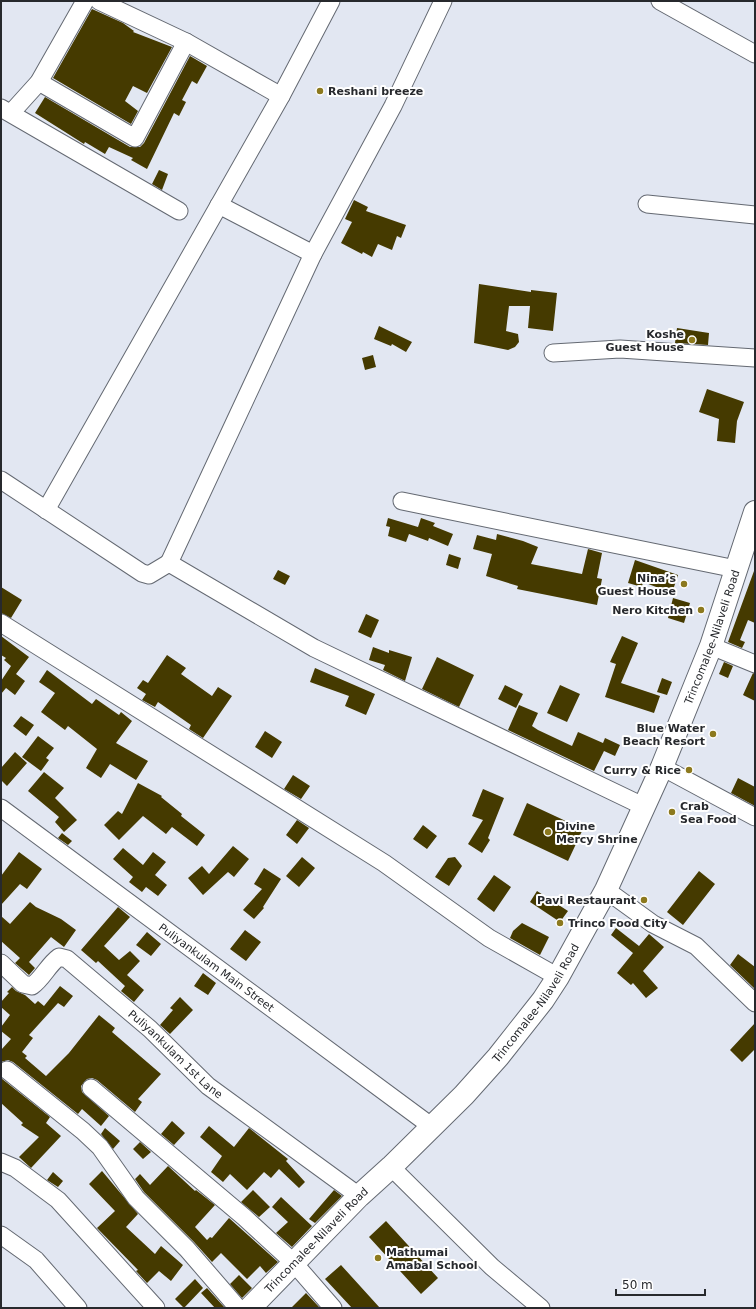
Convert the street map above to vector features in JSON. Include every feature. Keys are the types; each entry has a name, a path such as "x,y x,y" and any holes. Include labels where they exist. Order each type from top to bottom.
{"main road":[{"name":"Trincomalee-Nilaveli Road","path":"250,1308 293,1262 359,1196 391,1167 464,1094 498,1057 543,1000 558,977 606,890 662,767 711,646 755,512"}],"street":[{"path":"85,1 39,82 6,111 179,211"},
{"path":"99,1 186,42 281,96"},
{"path":"46,510 281,96 331,1"},
{"path":"1,480 142,573 149,575 169,563 313,254 393,106 443,1"},
{"path":"660,1 755,54"},
{"path":"39,82 135,138 186,42"},
{"path":"647,204 755,215"},
{"path":"219,205 313,254"},
{"path":"553,353 620,349 755,358"},
{"path":"402,501 736,569"},
{"path":"169,563 314,648 644,807"},
{"path":"1,624 384,863 489,938 558,977"},
{"path":"711,646 755,664"},
{"path":"662,767 755,817"},
{"name":"Puliyankulam Main Street","path":"1,808 431,1126"},
{"path":"606,890 654,924 696,946 755,1003"},
{"name":"Puliyankulam 1st Lane","path":"1,963 23,984 32,986 38,982 53,962 59,957 67,958 150,1029 208,1086 359,1196"},
{"path":"7,1070 83,1131 100,1147 136,1198 187,1249 238,1308"},
{"path":"91,1088 244,1217 293,1262 333,1308"},
{"path":"1,1162 15,1168 58,1200 156,1308"},
{"path":"391,1167 492,1268 541,1308"},
{"path":"1,1235 36,1260 78,1308"}],"building":[{"path":"92,9 123,23 134,31 133,32 172,47 147,93 133,86 125,101 138,111 131,124 53,78"},
{"path":"190,56 207,66 197,84 192,81 182,100 186,102 179,116 174,113 147,169 131,160 133,158 109,147 105,154 85,142 84,144 35,113 45,97 130,147 140,147 144,143"},
{"path":"159,170 168,174 162,190 152,184"},
{"path":"354,200 368,207 366,211 406,225 401,238 397,236 392,250 378,244 372,257 363,252 362,254 341,243 352,222 345,219"},
{"path":"479,284 531,292 531,290 557,293 553,331 528,328 530,306 509,306 506,331 518,334 519,342 515,347 508,350 474,343"},
{"path":"379,326 412,342 406,352 392,344 391,346 374,339"},
{"name":"Koshe Guest House","path":"677,328 709,333 708,345 675,343"},
{"path":"373,355 376,367 365,370 362,358"},
{"path":"707,389 744,402 737,421 735,443 717,441 719,419 699,412"},
{"path":"388,518 418,527 421,518 435,523 433,526 453,534 448,546 429,538 428,541 409,534 406,542 388,536 390,527 386,526"},
{"path":"497,534 538,547 531,564 582,574 588,549 602,553 597,578 602,579 597,605 517,589 518,586 486,576 492,554 473,549 477,535 496,540"},
{"path":"449,554 461,558 458,569 446,565"},
{"path":"635,560 678,575 672,593 643,582 642,587 628,583"},
{"path":"278,570 290,576 285,585 273,579"},
{"path":"754,571 755,623 748,620 740,640 745,642 742,648 728,642"},
{"path":"1,587 22,600 11,618 1,613"},
{"path":"673,598 690,603 684,623 668,618"},
{"path":"366,614 379,620 371,638 358,632"},
{"path":"1,636 29,657 16,674 25,681 15,695 6,688 1,694 1,681 11,666 4,660 6,658 1,655"},
{"path":"622,636 638,643 621,683 660,696 654,713 605,697 616,664 610,662"},
{"path":"373,647 389,653 389,650 412,657 405,681 383,670 385,665 369,660"},
{"path":"167,655 186,668 181,674 212,696 218,687 232,696 203,738 189,729 191,725 158,702 155,707 142,700 146,694 137,688 143,680 148,683"},
{"path":"437,657 474,675 459,707 422,689"},
{"path":"724,662 733,666 728,678 719,674"},
{"path":"315,668 375,694 366,715 345,706 349,696 310,682"},
{"path":"47,670 92,704 96,699 119,715 121,712 132,721 116,743 148,761 136,780 110,764 101,778 86,768 97,749 68,726 65,730 41,712 55,693 39,682"},
{"path":"753,673 755,674 755,701 743,695"},
{"path":"662,678 672,682 667,695 657,692"},
{"path":"505,685 523,694 516,708 498,699"},
{"path":"560,685 580,694 567,722 547,713"},
{"path":"519,705 538,713 532,726 538,730 572,746 578,732 603,743 605,738 620,745 615,756 604,751 594,771 508,730"},
{"path":"21,716 34,725 26,736 13,726"},
{"path":"265,731 282,742 272,758 255,747"},
{"path":"38,736 54,748 46,758 49,760 41,771 22,757"},
{"path":"15,752 27,763 7,786 1,780 1,768"},
{"path":"44,772 64,788 55,798 77,820 64,832 55,822 59,817 28,791"},
{"path":"293,775 310,786 301,799 284,789"},
{"path":"738,778 755,787 755,806 731,793"},
{"path":"138,783 162,796 161,797 182,814 181,816 205,835 197,846 172,827 166,834 143,816 119,840 104,825 118,811 122,814"},
{"path":"483,789 504,798 488,838 490,840 482,853 468,844 483,820 472,816"},
{"name":"Divine Mercy Shrine","path":"527,803 583,829 568,861 513,835"},
{"path":"297,820 309,828 297,844 286,835"},
{"path":"423,825 437,836 427,849 413,839"},
{"path":"62,833 72,841 68,845 58,838"},
{"path":"233,846 249,859 234,877 228,872 203,895 188,878 202,866 209,874"},
{"path":"123,848 143,865 153,852 166,862 155,875 167,885 158,896 146,887 142,892 129,882 133,877 113,859"},
{"path":"19,852 42,869 27,889 20,884 1,905 1,876"},
{"path":"302,857 315,868 299,887 286,876"},
{"path":"455,857 462,866 449,886 435,877 448,858"},
{"path":"264,868 281,879 263,907 264,908 254,919 243,910 262,889 254,884"},
{"path":"699,871 715,884 683,925 667,912"},
{"path":"494,875 511,887 494,912 477,899"},
{"path":"537,891 568,911 560,922 530,902"},
{"path":"30,902 36,907 61,919 76,930 64,947 51,937 29,962 35,968 29,975 15,963 20,958 1,941 1,916 10,924"},
{"path":"118,907 130,917 104,946 119,960 130,951 140,961 127,975 144,990 134,1002 121,991 125,986 98,961 96,963 81,950"},
{"path":"522,923 549,937 540,955 510,938 513,931"},
{"path":"616,928 639,946 649,934 664,947 643,971 658,988 646,998 633,983 631,985 617,973 633,953 611,935"},
{"path":"245,930 261,942 246,961 230,949"},
{"path":"147,932 161,944 151,956 136,945"},
{"path":"738,954 755,967 755,989 730,965"},
{"path":"203,973 216,983 208,995 194,986"},
{"path":"60,986 73,996 64,1007 58,1003 29,1035 33,1038 22,1052 27,1056 25,1058 46,1076 69,1053 99,1015 115,1028 112,1032 161,1074 138,1099 142,1102 135,1112 97,1080 92,1078 87,1079 81,1086 82,1092 109,1116 101,1126 82,1109 78,1114 13,1062 8,1060 1,1062 1,1050 11,1039 1,1031 1,1027 10,1015 1,1007 1,1002 9,993 7,992 12,987 16,991 25,995 35,1004 38,1001 44,1006"},
{"path":"180,997 193,1010 170,1034 160,1025 173,1010 170,1008"},
{"path":"755,1023 755,1049 742,1062 730,1050"},
{"path":"1,1078 50,1117 46,1123 61,1136 31,1168 19,1157 39,1137 21,1125 23,1123 1,1103"},
{"path":"172,1121 185,1133 174,1145 161,1134"},
{"path":"209,1126 234,1147 249,1128 288,1159 286,1161 305,1182 299,1188 279,1169 271,1178 264,1172 247,1190 230,1174 223,1182 211,1172 222,1156 200,1137"},
{"path":"105,1128 120,1141 113,1149 101,1134"},
{"path":"140,1142 151,1152 143,1159 133,1149"},
{"path":"168,1166 195,1191 196,1190 215,1205 195,1227 207,1240 210,1237 212,1238 229,1218 278,1262 266,1273 260,1266 247,1279 221,1253 212,1262 144,1192 135,1179 140,1174 150,1185"},
{"path":"102,1171 138,1214 126,1227 155,1254 161,1246 183,1265 171,1281 159,1271 147,1283 136,1271 138,1270 97,1228 115,1211 89,1184"},
{"path":"53,1172 63,1181 58,1187 47,1180"},
{"path":"253,1190 270,1207 259,1217 241,1202"},
{"path":"334,1190 342,1196 315,1223 309,1219"},
{"path":"281,1197 312,1226 292,1247 276,1233 288,1222 272,1207"},
{"path":"386,1221 438,1278 421,1294 369,1237"},
{"path":"341,1265 380,1308 352,1308 325,1279"},
{"path":"239,1275 252,1288 242,1298 230,1284"},
{"path":"195,1279 203,1288 184,1308 175,1299"},
{"path":"207,1288 225,1308 215,1308 201,1293"},
{"path":"306,1293 320,1308 291,1308"}],"place":[{"name":"Reshani breeze","path":"320,91"},
{"name":"Koshe Guest House","path":"692,340"},
{"name":"Nina’s Guest House","path":"684,584"},
{"name":"Nero Kitchen","path":"701,610"},
{"name":"Blue Water Beach Resort","path":"713,734"},
{"name":"Curry & Rice","path":"689,770"},
{"name":"Crab Sea Food","path":"672,812"},
{"name":"Divine Mercy Shrine","path":"548,832"},
{"name":"Pavi Restaurant","path":"644,900"},
{"name":"Trinco Food City","path":"560,923"},
{"name":"Mathumai Amabal School","path":"378,1258"}]}
